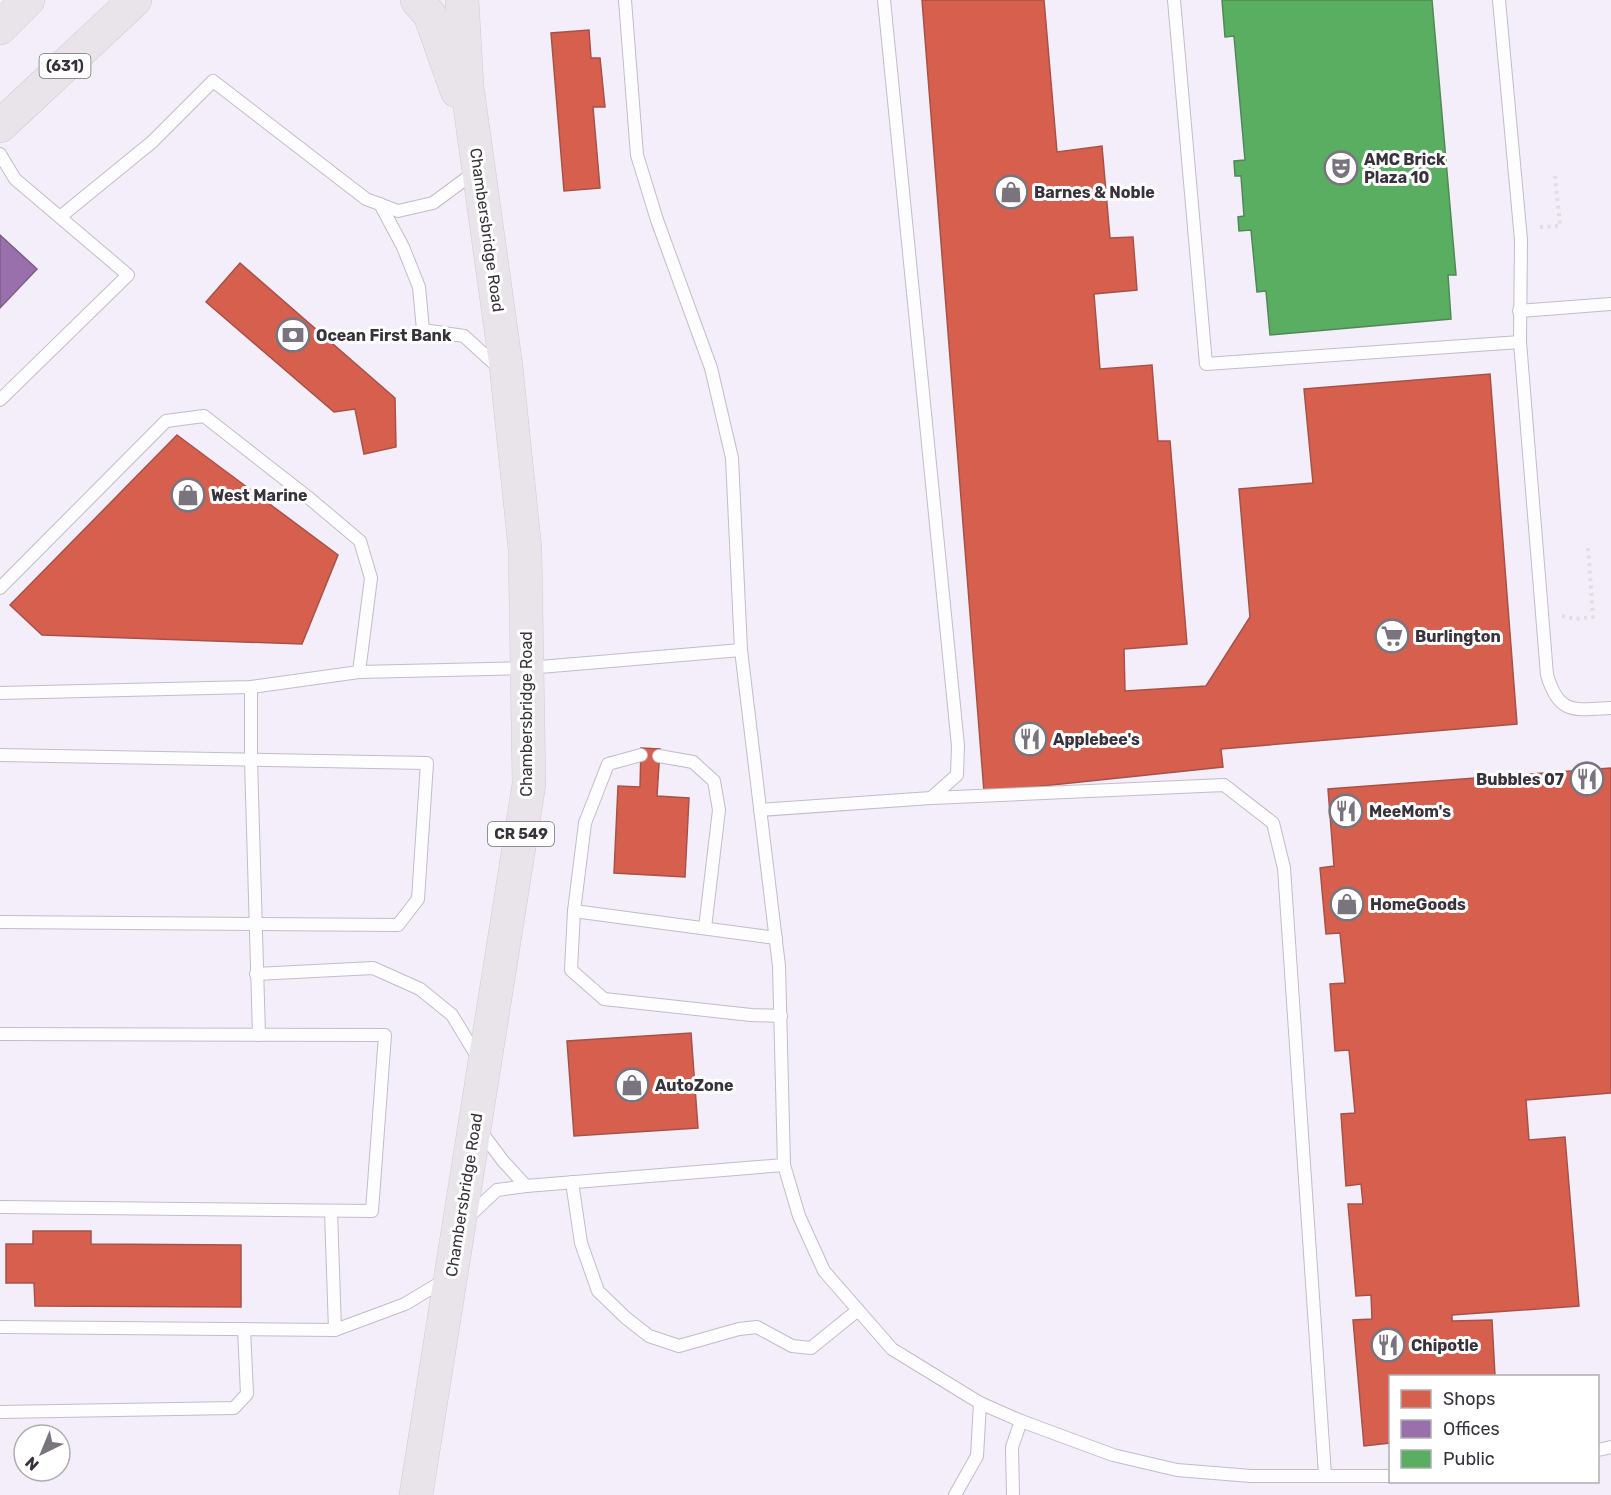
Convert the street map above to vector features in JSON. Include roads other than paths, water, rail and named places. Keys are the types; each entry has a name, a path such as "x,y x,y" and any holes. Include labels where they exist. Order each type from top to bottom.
{"main road":[{"path":"0,28 28,0"},
{"name":"(631)","path":"0,126 135,0"},
{"path":"417,0 430,15 476,154"},
{"name":"Chambersbridge Road","path":"416,1495 529,783 525,549 507,375 467,86 462,0"},
{"name":"CR 549","path":"467,86 481,0"}],"lane":[{"path":"625,0 637,154 657,220 711,368 732,458 741,650 779,966 784,1165 799,1216 824,1271 892,1349 980,1403 1021,1421 1113,1455 1177,1470 1251,1476 1389,1476"},
{"path":"884,0 958,746 957,775 931,798"},
{"path":"1174,0 1206,364 1520,342"},
{"path":"1499,0 1521,240 1520,342 1547,675 1552,692 1559,702 1572,708 1611,708"},
{"path":"60,218 152,142 213,81 366,199 398,211 433,203 476,154"},
{"path":"0,154 15,179 128,275 0,400"},
{"path":"380,204 403,247 419,286 423,330 464,336 507,375"},
{"path":"1519,311 1611,304"},
{"path":"0,588 166,421 204,416 360,541 371,578 359,672"},
{"path":"0,693 252,687 359,672 528,668 741,650"},
{"path":"252,687 251,760 259,1035"},
{"path":"0,755 427,763 418,899 398,925 0,922"},
{"path":"641,755 608,764 585,823 574,911 571,970 604,999 751,1015 781,1016"},
{"path":"659,756 693,762 714,781 719,810 705,928"},
{"path":"760,810 931,798 1224,785 1273,823 1284,868 1325,1475"},
{"path":"574,911 776,938"},
{"path":"256,974 373,968 420,989 452,1014 484,1067"},
{"path":"0,1034 385,1035 372,1211 0,1207"},
{"path":"475,1125 526,1186"},
{"path":"459,1225 497,1190 784,1165"},
{"path":"572,1182 581,1243 598,1290 626,1318 649,1336 679,1346 739,1329 757,1327 792,1346 811,1348 858,1310"},
{"path":"331,1210 335,1330"},
{"path":"0,1327 335,1330 405,1304 451,1276"},
{"path":"0,1412 234,1408 247,1394 244,1329"},
{"path":"955,1495 977,1456 980,1403"},
{"path":"1013,1495 1012,1447 1021,1421"}],"place":[{"name":"AMC Brick Plaza 10","path":"1341,168"},
{"name":"Barnes & Noble","path":"1011,192"},
{"name":"Ocean First Bank","path":"293,335"},
{"name":"West Marine","path":"188,495"},
{"name":"Burlington","path":"1392,636"},
{"name":"Applebee's","path":"1030,739"},
{"name":"Bubbles 07","path":"1587,779"},
{"name":"MeeMom's","path":"1346,811"},
{"name":"HomeGoods","path":"1347,904"},
{"name":"AutoZone","path":"632,1085"},
{"name":"Chipotle","path":"1388,1345"}]}
